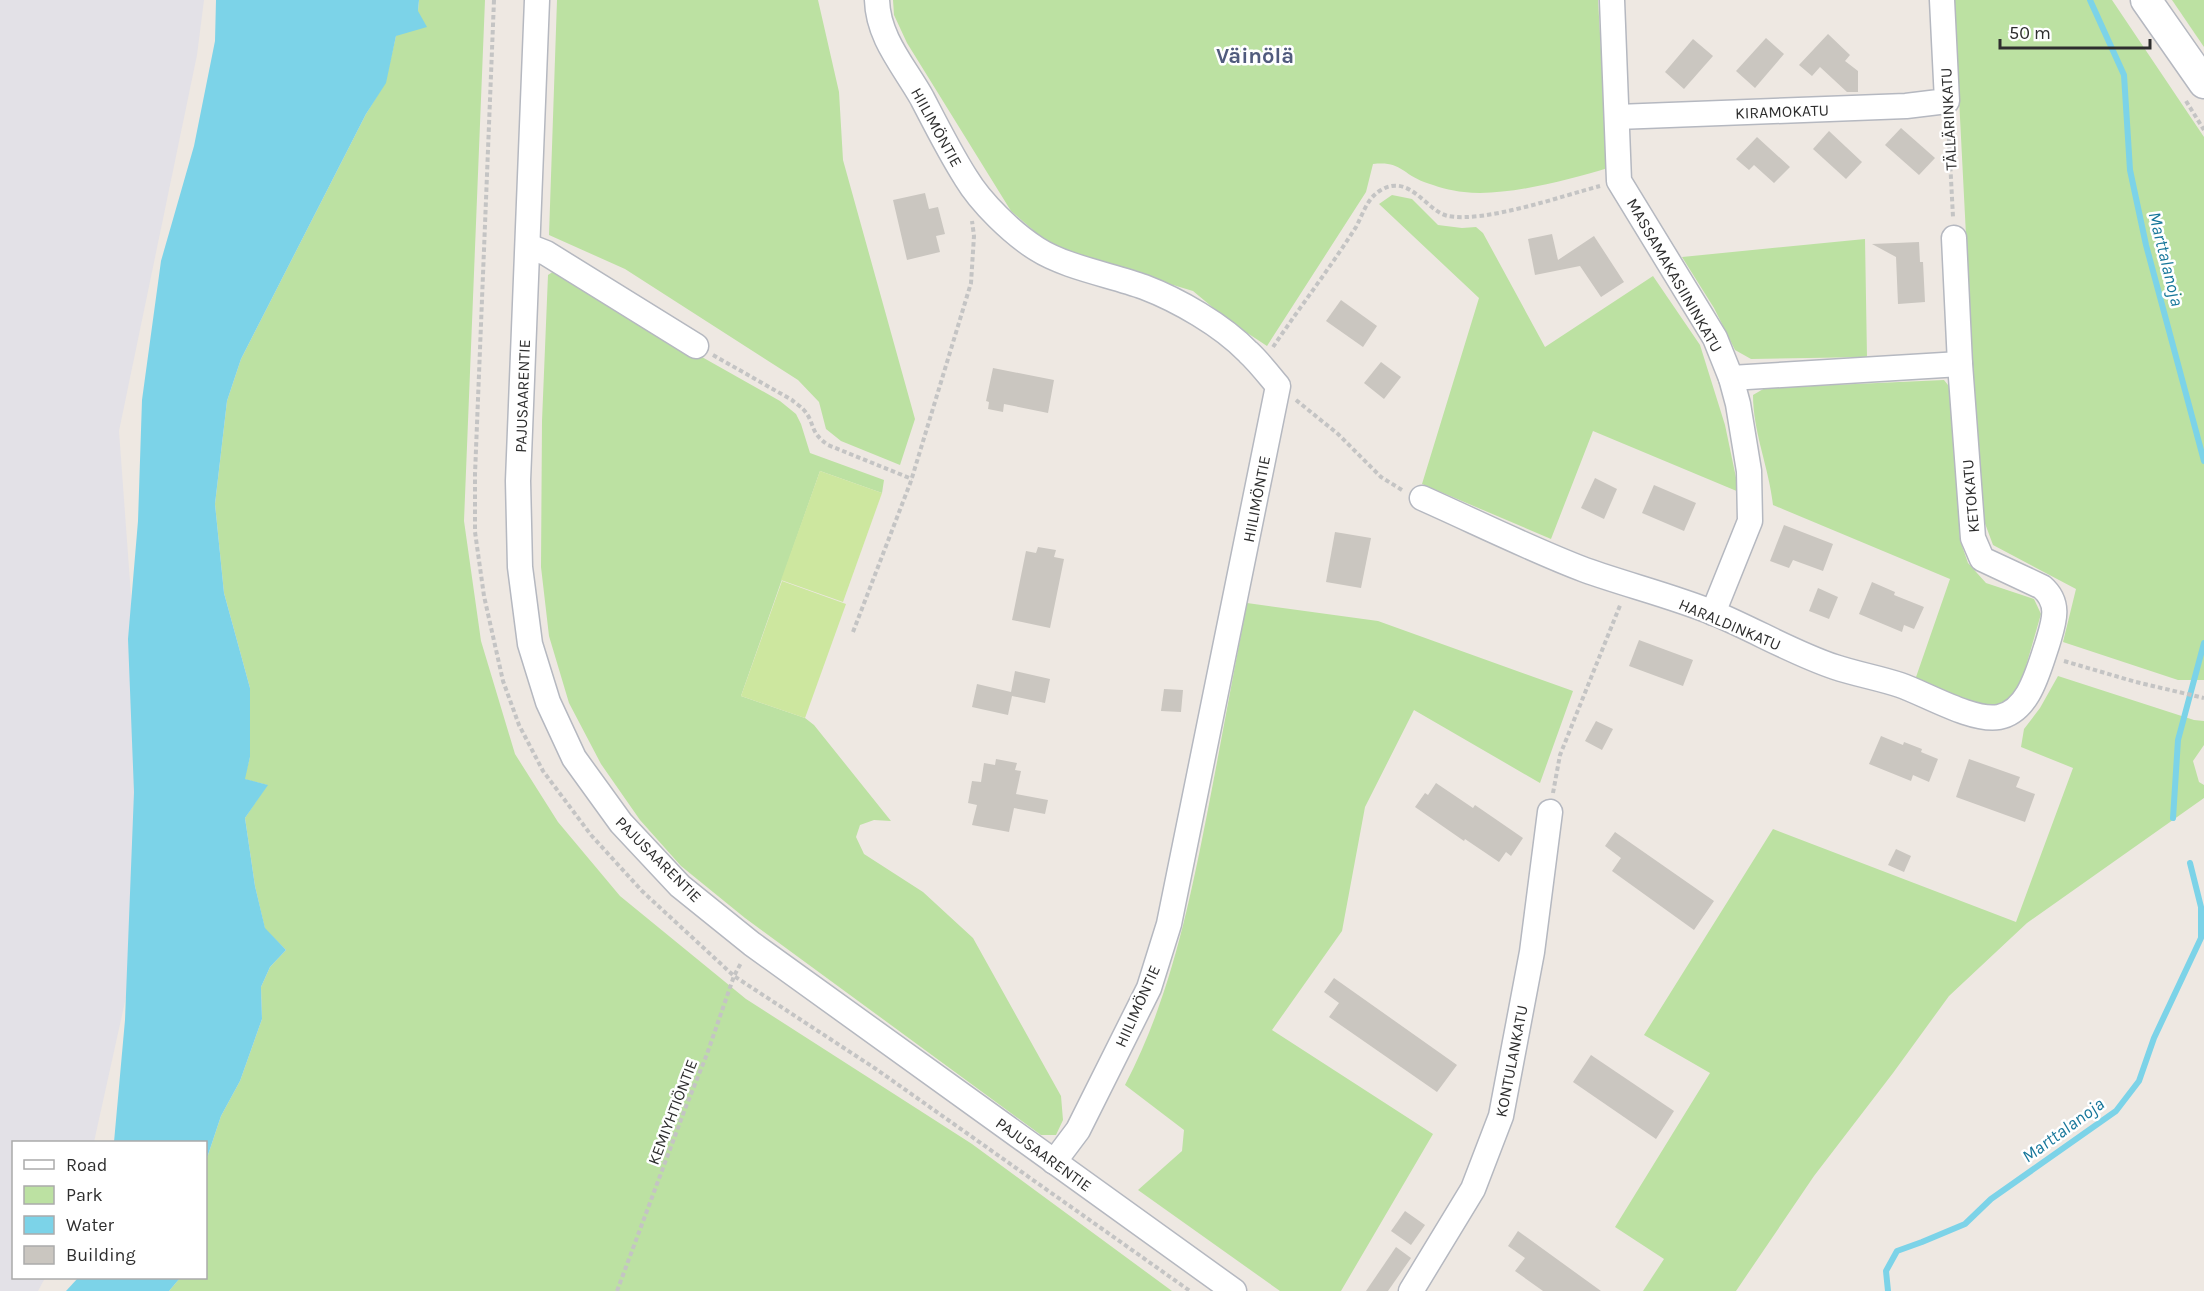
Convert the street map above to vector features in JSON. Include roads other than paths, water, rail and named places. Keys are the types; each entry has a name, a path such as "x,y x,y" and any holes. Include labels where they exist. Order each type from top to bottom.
{"street":[{"name":"PAJUSAARENTIE","path":"537,0 518,481 520,567 530,644 548,702 574,758 621,824 680,886 752,944 1234,1291"},
{"name":"HIILIMÖNTIE","path":"877,0 880,24 886,40 918,91 966,179 988,206 1035,248 1050,256 1144,287 1167,297 1232,337 1278,386 1169,924 1149,988 1078,1130 1054,1162"},
{"name":"MASSAMAKASIININKATU","path":"1612,0 1619,181 1715,338 1731,378 1738,404 1749,471 1751,511 1747,530 1713,613"},
{"name":"TÄLLÄRINKATU","path":"1942,0 1947,101"},
{"path":"2146,0 2204,83"},
{"name":"KIRAMOKATU","path":"1617,117 1906,106 1947,101"},
{"name":"KETOKATU","path":"1954,238 1960,364 1973,538 1982,559 2033,582 2048,592 2055,606 2044,655 2023,702 2009,714"},
{"path":"528,246 546,254 696,345"},
{"path":"1731,378 1960,364"},
{"name":"HARALDINKATU","path":"1422,498 1572,564 1713,613 1801,654 1835,667 1896,684 1973,715 1988,718 2009,714"},
{"name":"KONTULANKATU","path":"1411,1291 1473,1189 1501,1116 1532,952 1550,812"}],"water":[{"path":"216,0 419,0 418,11 427,27 396,36 386,83 366,114 241,359 227,401 215,504 224,593 250,688 250,757 245,779 268,785 245,818 255,886 265,928 286,950 270,967 261,987 262,1019 240,1081 221,1116 207,1158 207,1141 114,1141 125,1020 134,792 128,639 138,521 142,400 161,261 194,146 215,41"},
{"path":"77,1279 179,1279 169,1291 66,1291"}],"waterway":[{"name":"Marttalanoja","path":"2090,0 2124,75 2130,170 2146,245 2204,461"},
{"name":"Marttalanoja","path":"2173,818 2178,740 2204,643"},
{"name":"Marttalanoja","path":"1888,1291 1886,1271 1897,1251 1965,1224 1991,1199 2116,1111 2139,1081 2154,1038 2201,938 2201,907 2190,863"}],"district":[{"name":"Väinölä","path":"1255,55"}]}
